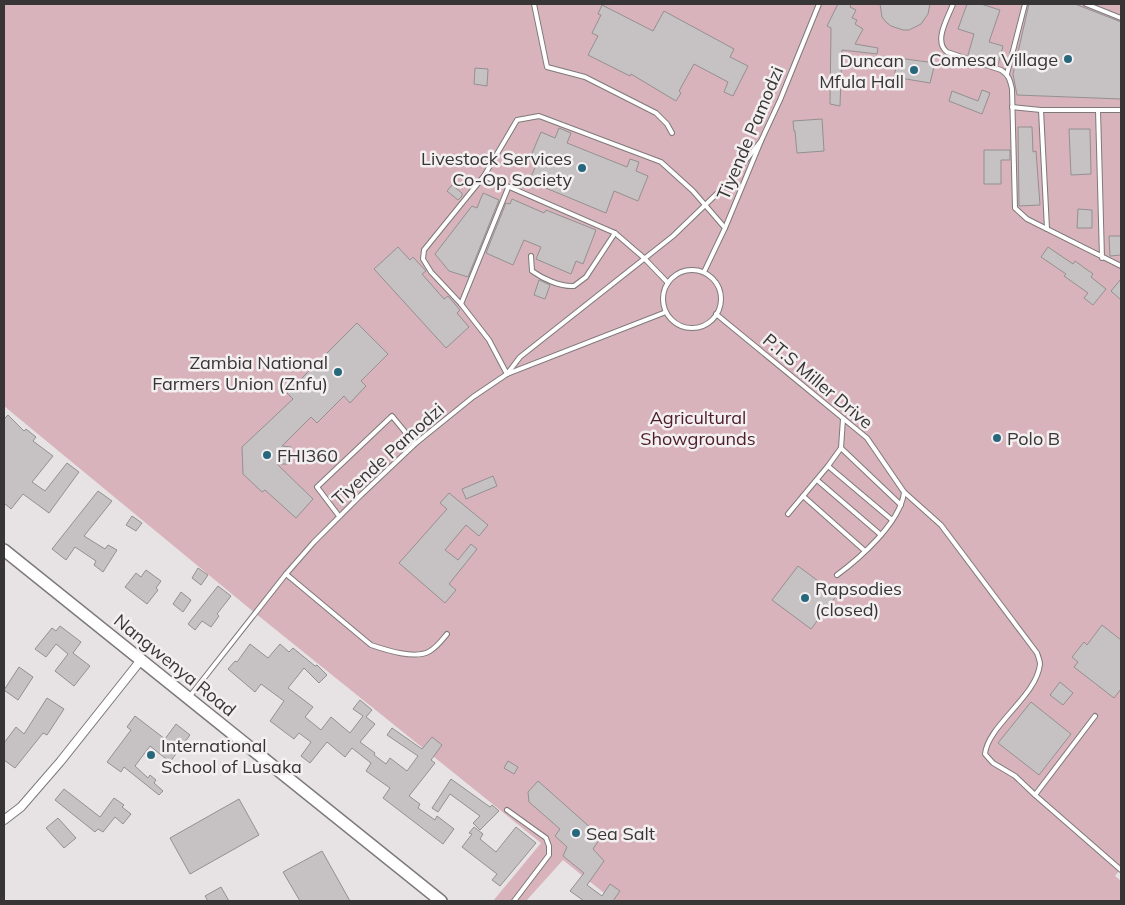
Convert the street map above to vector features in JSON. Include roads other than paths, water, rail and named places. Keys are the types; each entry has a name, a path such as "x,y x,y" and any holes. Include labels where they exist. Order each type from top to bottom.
{"main road":[{"name":"Nangwenya Road","path":"4,550 441,901"}],"street":[{"path":"4,820 21,807 60,762 141,660"}],"lane":[{"path":"534,4 547,67 585,77 656,113 672,132"},
{"name":"Tiyende Pamodzi","path":"704,272 726,228 819,4"},
{"path":"954,4 940,41 943,49 1001,70 1007,74"},
{"path":"1025,4 1007,74 1012,89 1015,208 1027,219 1121,266"},
{"path":"1086,4 1121,18"},
{"path":"1012,107 1041,110 1121,110"},
{"path":"1041,110 1047,229"},
{"path":"1098,110 1102,258"},
{"path":"726,228 707,205 661,162 539,116 517,120 484,176 424,250 423,259 431,272 461,304 489,340 508,374 520,356 673,236 707,205 728,183 761,141"},
{"path":"484,176 508,188 575,214 614,233 644,258 668,283"},
{"path":"461,304 508,188"},
{"path":"531,256 532,271 538,276 563,285 574,286 586,277 614,233"},
{"path":"691,270 704,272 714,280 719,290 720,303 716,314 702,326 691,328 679,325 666,312 663,300 668,283 672,278 684,272 691,270"},
{"name":"Tiyende Pamodzi","path":"188,697 286,574 340,516 415,444 473,397 508,374 666,312"},
{"name":"P.T.S Miller Drive","path":"716,314 867,438 904,492 941,525 1037,653 1040,664 1034,679 1020,701 986,744 985,754 993,763 1015,776 1035,795"},
{"path":"340,516 317,487 392,416 415,444"},
{"path":"788,514 841,448 843,419"},
{"path":"841,448 901,505"},
{"path":"828,466 892,520"},
{"path":"817,480 880,535"},
{"path":"837,575 866,551 880,535 901,505 904,492"},
{"path":"803,496 866,551"},
{"path":"286,574 371,645 385,650 422,654 429,652 447,634"},
{"path":"1095,716 1035,795 1121,870"},
{"path":"507,810 546,838 549,846 549,855 514,901"}],"place":[{"name":"Comesa Village","path":"1068,59"},
{"name":"Duncan Mfula Hall","path":"914,70"},
{"name":"Livestock Services Co-Op Society","path":"582,168"},
{"name":"Zambia National Farmers Union (Znfu)","path":"338,372"},
{"name":"Polo B","path":"997,438"},
{"name":"FHI360","path":"267,455"},
{"name":"Rapsodies (closed)","path":"805,598"},
{"name":"International School of Lusaka","path":"151,755"},
{"name":"Sea Salt","path":"576,833"}],"park label":[{"name":"Agricultural Showgrounds","path":"698,427"}]}
